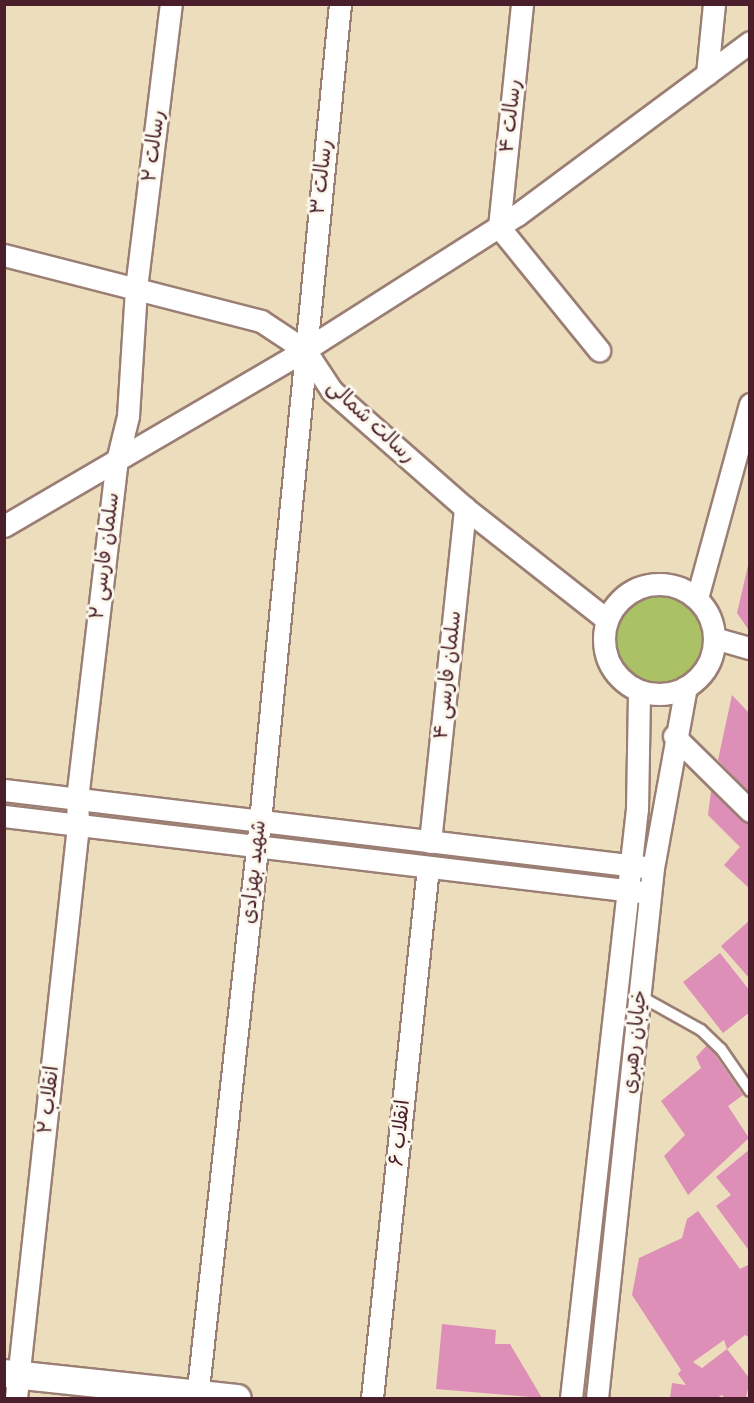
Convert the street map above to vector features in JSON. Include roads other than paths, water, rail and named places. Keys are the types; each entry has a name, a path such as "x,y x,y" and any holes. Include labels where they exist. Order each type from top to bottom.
{"street":[{"name":"رسالت ۲","path":"136,288 171,4"},
{"name":"رسالت ۳","path":"305,350 340,4"},
{"name":"رسالت ۴","path":"499,226 522,4"},
{"path":"707,74 714,4"},
{"path":"4,526 305,350 499,226 750,42"},
{"path":"499,226 599,350"},
{"name":"رسالت شمالی","path":"4,255 261,321 305,350 332,391 465,508 606,619"},
{"name":"سلمان فارسی ۲","path":"78,825 77,799 118,458 128,416 136,288"},
{"name":"شهید بهزادی","path":"198,1396 260,821 305,350"},
{"path":"697,598 750,404"},
{"name":"سلمان فارسی ۴","path":"430,842 465,508"},
{"path":"646,584 674,585 697,598 712,623 714,638 707,666 686,687 655,694 639,691 624,682 605,653 606,619 622,597 646,584"},
{"path":"714,638 750,648"},
{"name":"خیابان رهبری","path":"597,1398 653,868 674,736 686,687"},
{"name":"خیابان رهبری","path":"572,1398 637,809 639,691"},
{"path":"674,736 750,811"},
{"path":"4,790 653,868"},
{"path":"4,816 650,893"},
{"name":"انقلاب ۲","path":"13,1382 78,825"},
{"name":"انقلاب ۶","path":"372,1398 428,867"},
{"path":"13,1382 237,1398"}],"lane":[{"path":"640,996 701,1030 721,1049 750,1091"}]}
